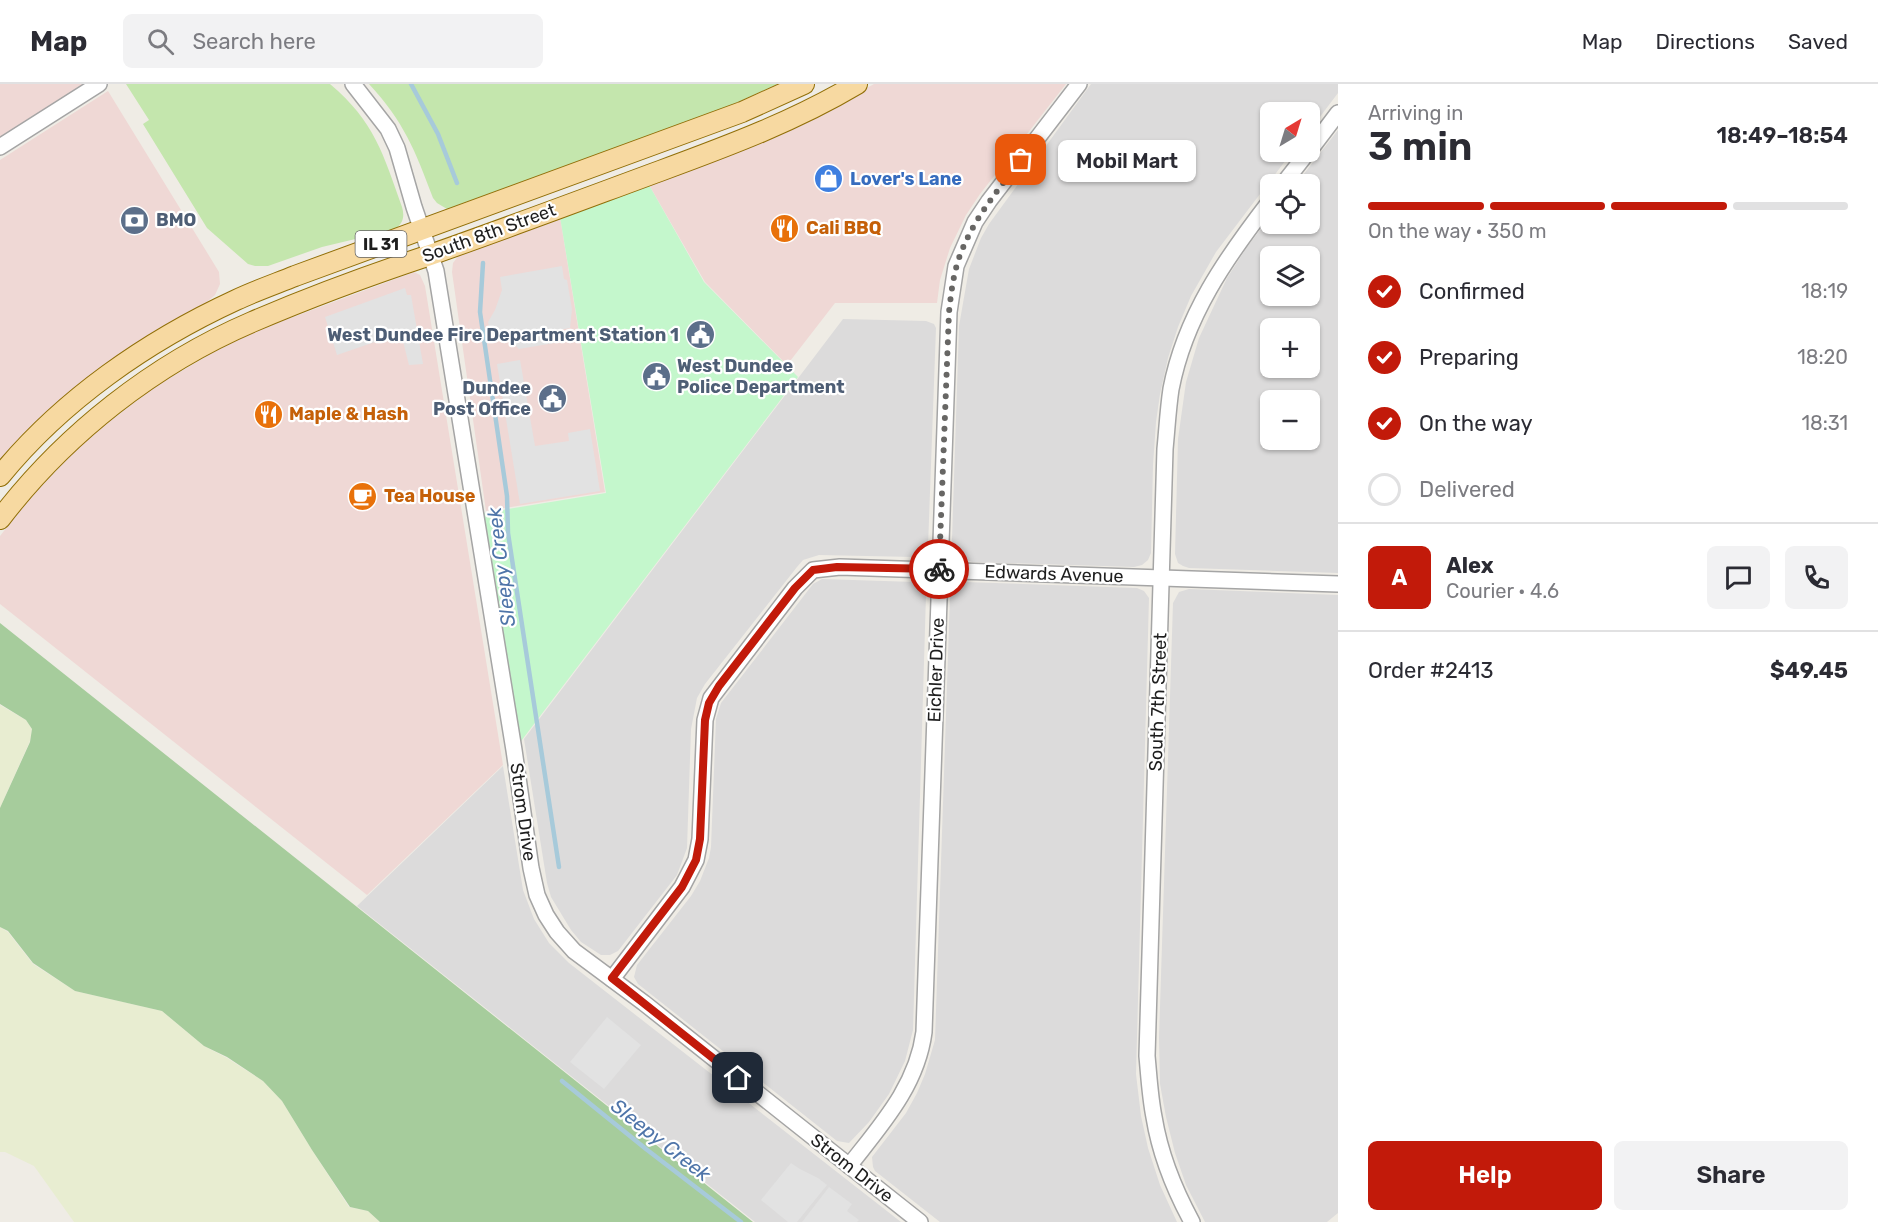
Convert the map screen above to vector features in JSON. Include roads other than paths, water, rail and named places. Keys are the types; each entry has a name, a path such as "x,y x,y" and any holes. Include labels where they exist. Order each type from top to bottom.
{"main road":[{"name":"South 8th Street","path":"0,476 39,433 85,392 150,346 237,300 295,276 732,116 804,84"},
{"name":"South 8th Street","path":"0,519 58,453 104,411 156,374 250,322 361,279 720,149 802,113 856,84"}],"street":[{"path":"0,147 99,84"},
{"name":"Strom Drive","path":"353,84 383,123 397,148 436,271 536,889 546,915 574,951 612,978 920,1222"},
{"name":"Eichler Drive","path":"849,1166 899,1100 915,1070 923,1041 926,1014 939,570 951,289 956,266 982,211 1079,84"},
{"path":"1320,137 1338,113"},
{"path":"1291,174 1300,162"},
{"name":"South 7th Street","path":"1192,1222 1160,1147 1152,1107 1147,1056 1165,449 1171,390 1183,345 1203,297 1239,241 1260,214"},
{"name":"Edwards Avenue","path":"612,978 682,887 696,860 700,839 705,720 711,698 795,588 810,572 819,568 939,570 1338,584"}],"waterway":[{"name":"Sleepy Creek","path":"411,84 438,134 457,183"},
{"name":"Sleepy Creek","path":"483,263 480,312 507,496 508,533 559,867"},
{"name":"Sleepy Creek","path":"562,1081 741,1222"}],"place":[{"name":"Mobil Mart","path":"1021,160"},
{"name":"Lover's Lane","path":"829,179"},
{"name":"BMO","path":"135,220"},
{"name":"Cali BBQ","path":"785,228"},
{"name":"West Dundee Fire Department Station 1","path":"700,335"},
{"name":"West Dundee Police Department","path":"656,376"},
{"name":"Dundee Post Office","path":"552,398"},
{"name":"Maple & Hash","path":"268,414"},
{"name":"Tea House","path":"363,496"}]}
